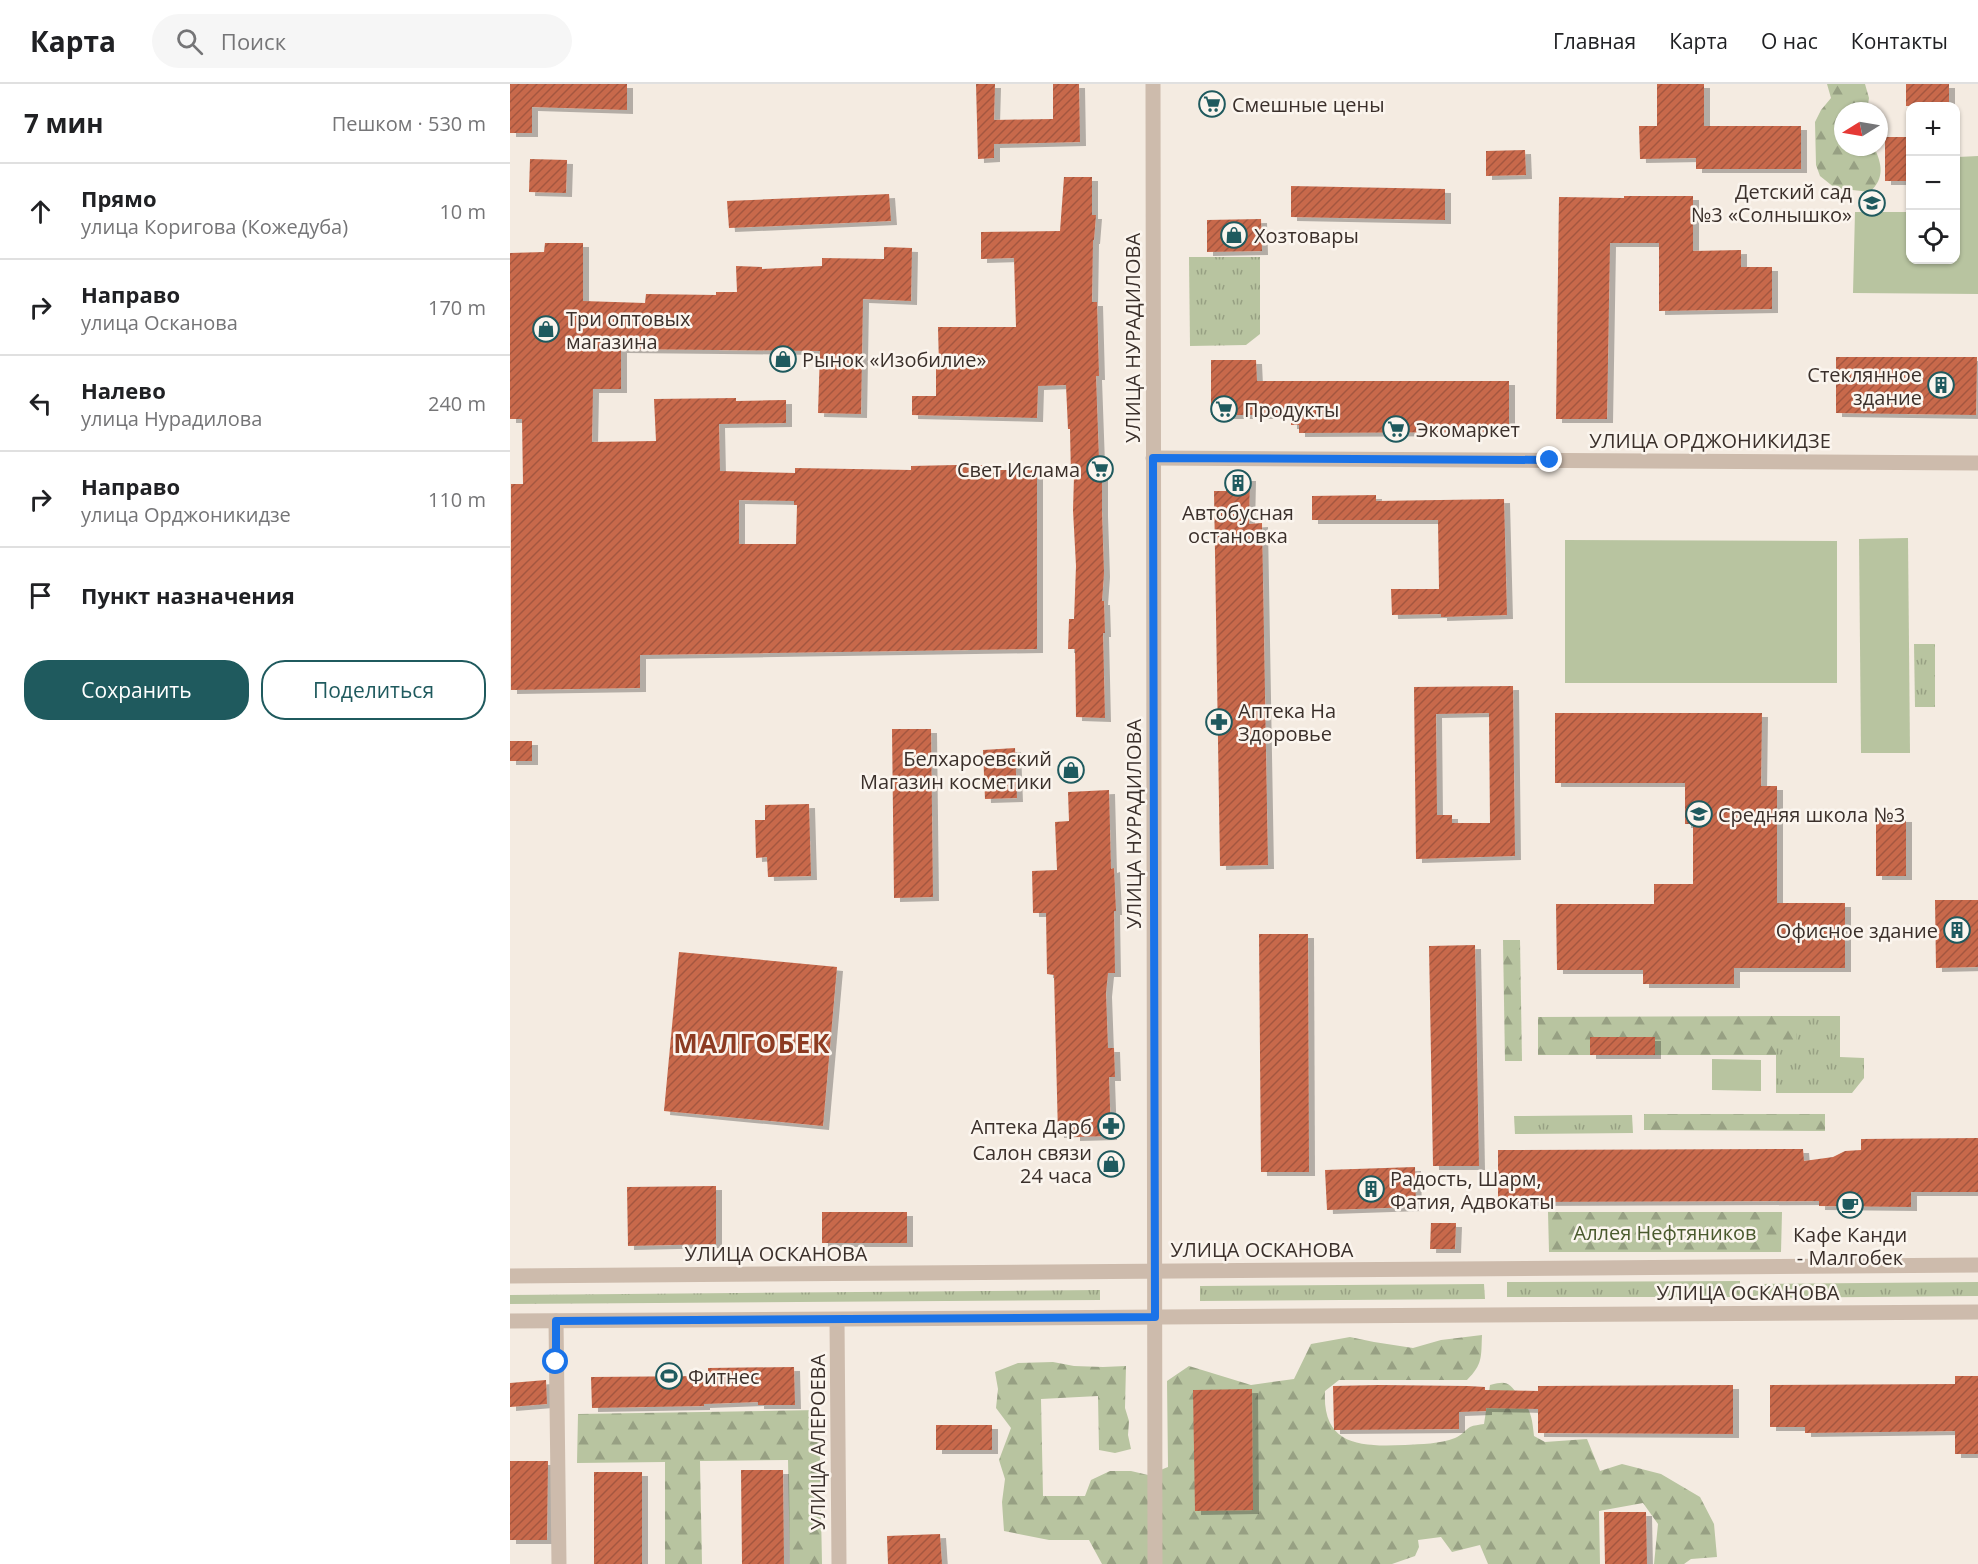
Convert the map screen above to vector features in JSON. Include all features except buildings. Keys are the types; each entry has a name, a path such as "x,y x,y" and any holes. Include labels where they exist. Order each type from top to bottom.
{"street":[{"name":"УЛИЦА НУРАДИЛОВА","path":"1153,84 1155,1564"},
{"name":"УЛИЦА ОРДЖОНИКИДЗЕ","path":"1153,458 1978,463"},
{"name":"УЛИЦА ОСКАНОВА","path":"510,1276 1978,1265"},
{"name":"УЛИЦА ОСКАНОВА","path":"510,1321 1978,1312"},
{"name":"УЛИЦА АЛЕРОЕВА","path":"837,1320 838,1564"},
{"path":"556,1321 559,1564"}],"green space":[{"path":"1827,84 1865,84 1868,102 1834,102 1834,156 1878,156 1880,176 1870,192 1835,188 1820,176 1816,165 1815,122 1831,98"},
{"path":"1978,156 1978,294 1853,293 1855,212 1906,212 1906,264 1960,264 1960,157"},
{"path":"1189,257 1260,257 1260,334 1246,345 1190,346"},
{"path":"1908,538 1910,753 1861,753 1859,539"},
{"path":"1565,540 1837,541 1837,683 1565,683"},
{"path":"1914,644 1935,644 1935,707 1915,707"},
{"path":"1503,940 1520,940 1522,1061 1505,1061"},
{"path":"1796,1016 1840,1016 1840,1057 1864,1058 1864,1078 1852,1093 1776,1093 1776,1042 1796,1042"},
{"path":"1796,1016 1796,1042 1776,1042 1776,1055 1538,1055 1538,1017"},
{"path":"1712,1059 1761,1060 1761,1091 1712,1090"},
{"path":"1644,1114 1825,1114 1825,1131 1644,1130"},
{"path":"1632,1115 1633,1133 1515,1134 1514,1116"},
{"name":"Аллея Нефтяников","path":"1548,1212 1782,1212 1781,1252 1549,1252"},
{"path":"1740,1281 1740,1297 1507,1297 1507,1282"},
{"path":"1978,1282 1978,1296 1753,1298 1753,1284"},
{"path":"1484,1284 1485,1299 1200,1301 1200,1286"},
{"path":"1100,1290 1100,1300 510,1304 510,1295"},
{"path":"1482,1335 1480,1360 1467,1380 1339,1380 1325,1391 1330,1423 1337,1433 1360,1443 1389,1446 1443,1441 1457,1437 1472,1426 1484,1424 1490,1385 1507,1384 1526,1405 1532,1419 1534,1436 1545,1442 1587,1439 1600,1471 1622,1464 1661,1474 1700,1497 1714,1524 1717,1557 1691,1559 1684,1564 1654,1564 1658,1524 1643,1503 1599,1511 1600,1564 1488,1564 1480,1545 1452,1552 1441,1537 1418,1540 1419,1547 1415,1556 1392,1564 1102,1564 1089,1540 1049,1540 1004,1531 1002,1502 1005,1479 999,1460 1011,1428 996,1408 998,1389 995,1372 1018,1363 1053,1362 1074,1366 1126,1366 1125,1408 1129,1421 1128,1435 1131,1449 1115,1453 1099,1450 1098,1396 1041,1399 1043,1496 1085,1496 1091,1480 1110,1471 1131,1471 1148,1475 1168,1467 1167,1381 1189,1366 1251,1385 1294,1379 1311,1344 1350,1337 1413,1348 1441,1340"},
{"path":"819,1410 822,1564 790,1564 788,1460 700,1461 702,1564 665,1564 665,1462 577,1463 578,1414"}],"place":[{"name":"Смешные цены","path":"1212,104"},
{"name":"Детский сад №3 «Солнышко»","path":"1872,203"},
{"name":"Хозтовары","path":"1234,235"},
{"name":"Три оптовых магазина","path":"546,329"},
{"name":"Рынок «Изобилие»","path":"783,359"},
{"name":"Стеклянное здание","path":"1941,385"},
{"name":"Продукты","path":"1224,409"},
{"name":"Экомаркет","path":"1396,429"},
{"name":"Свет Ислама","path":"1100,469"},
{"name":"Автобусная остановка","path":"1238,483"},
{"name":"Аптека На Здоровье","path":"1219,722"},
{"name":"Белхароевский Магазин косметики","path":"1071,770"},
{"name":"Средняя школа №3","path":"1699,814"},
{"name":"Офисное здание","path":"1957,930"},
{"name":"Аптека Дарб","path":"1111,1126"},
{"name":"Салон связи 24 часа","path":"1111,1164"},
{"name":"Радость, Шарм, Фатия, Адвокаты","path":"1371,1189"},
{"name":"Кафе Канди - Малгобек","path":"1850,1205"},
{"name":"Фитнес","path":"669,1376"}],"district":[{"name":"МАЛГОБЕК","path":"752,1043"}],"route":[{"path":"556,1362 556,1321 1155,1317 1153,458 1550,460"}]}
